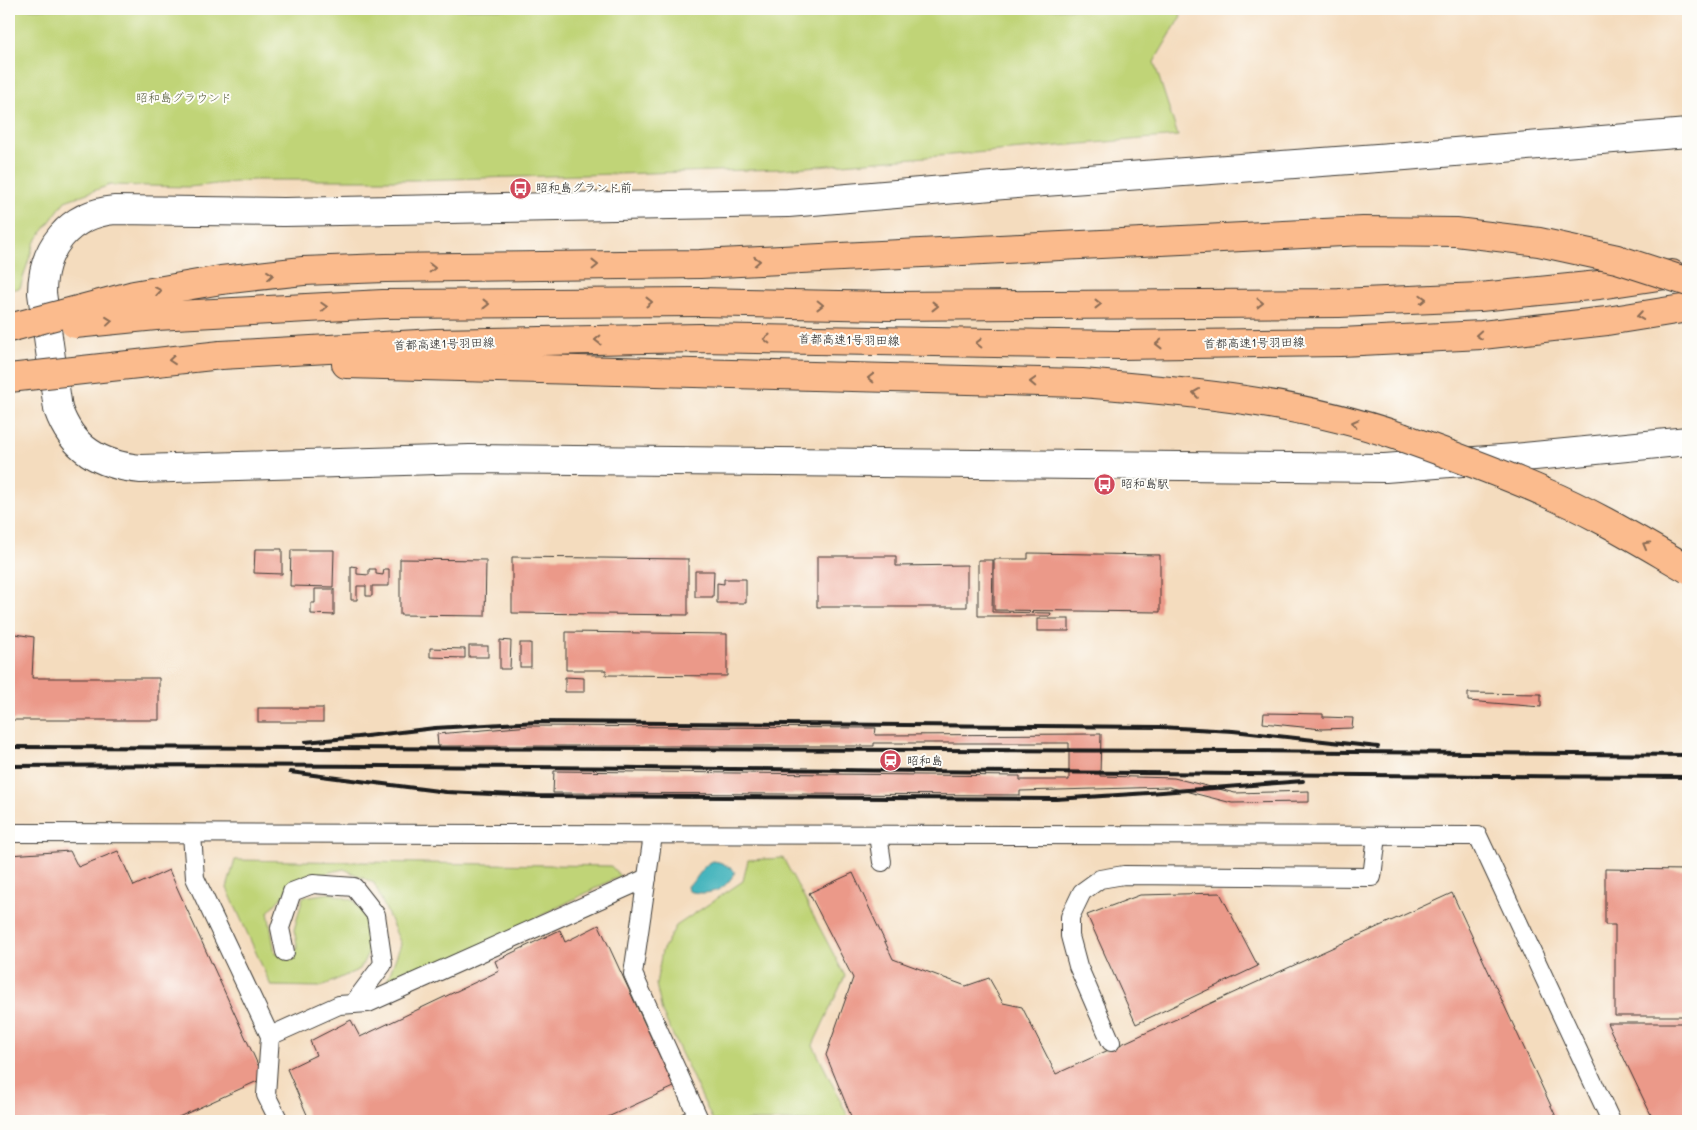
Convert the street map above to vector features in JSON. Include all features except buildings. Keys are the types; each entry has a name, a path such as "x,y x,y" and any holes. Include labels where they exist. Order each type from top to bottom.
{"highway":[{"path":"9,328 134,295 221,280 303,272 405,268 700,264 1363,231 1456,232 1539,242 1617,259 1688,282"},
{"path":"9,334 75,324 156,316 383,304 701,302 887,306 1339,303 1480,297 1599,285 1688,271"},
{"name":"首都高速1号羽田線","path":"9,378 221,355 436,343 699,338 1120,345 1340,342 1482,335 1607,321 1688,308"},
{"path":"221,355 344,364 1082,383 1186,391 1283,405 1368,426 1454,456 1545,492 1623,532 1688,569"}],"street":[{"path":"1688,133 788,203 284,212 115,210 89,216 66,231 49,253 42,282 42,293 61,419 73,438 86,451 107,462 128,468 470,459 1385,468 1688,441"}],"lane":[{"path":"9,833 1478,836 1611,1121"},
{"path":"192,834 195,878 270,1036 266,1095 280,1121"},
{"path":"653,835 633,974 698,1117 688,1121"},
{"path":"878,835 882,862"},
{"path":"1112,1042 1078,966 1070,936 1070,917 1082,892 1100,879 1124,875 1372,878 1377,836"},
{"path":"270,1036 339,1005 368,1003 647,878"},
{"path":"284,952 280,928 292,892 313,884 354,887 376,915 383,964 353,1004"}],"green space":[{"name":"昭和島グラウンド","path":"9,9 1178,9 1181,16 1154,62 1178,136 782,169 415,180 254,180 189,187 110,185 65,201 34,243 20,288 9,290"},
{"path":"783,858 845,976 813,1045 849,1118 841,1121 713,1121 662,1012 656,984 662,951 676,926 743,881 748,860"},
{"path":"235,860 611,866 620,876 411,981 386,984 401,944 374,883 344,869 297,880 268,912 275,953 298,949 294,930 303,897 330,893 354,901 377,934 360,969 320,987 271,986 227,888"}],"water":[{"path":"713,861 720,862 735,872 731,879 715,891 702,893 688,891 687,886"}],"railway":[{"path":"305,742 435,728 538,722 1160,727 1233,731 1378,747"},
{"path":"9,747 1240,751 1688,755"},
{"path":"9,766 471,766 1688,777"},
{"path":"290,772 446,792 538,796 1056,799 1303,781"}],"place":[{"name":"昭和島グランド前","path":"520,188"},
{"name":"昭和島駅","path":"1105,484"},
{"name":"昭和島","path":"891,761"}]}
